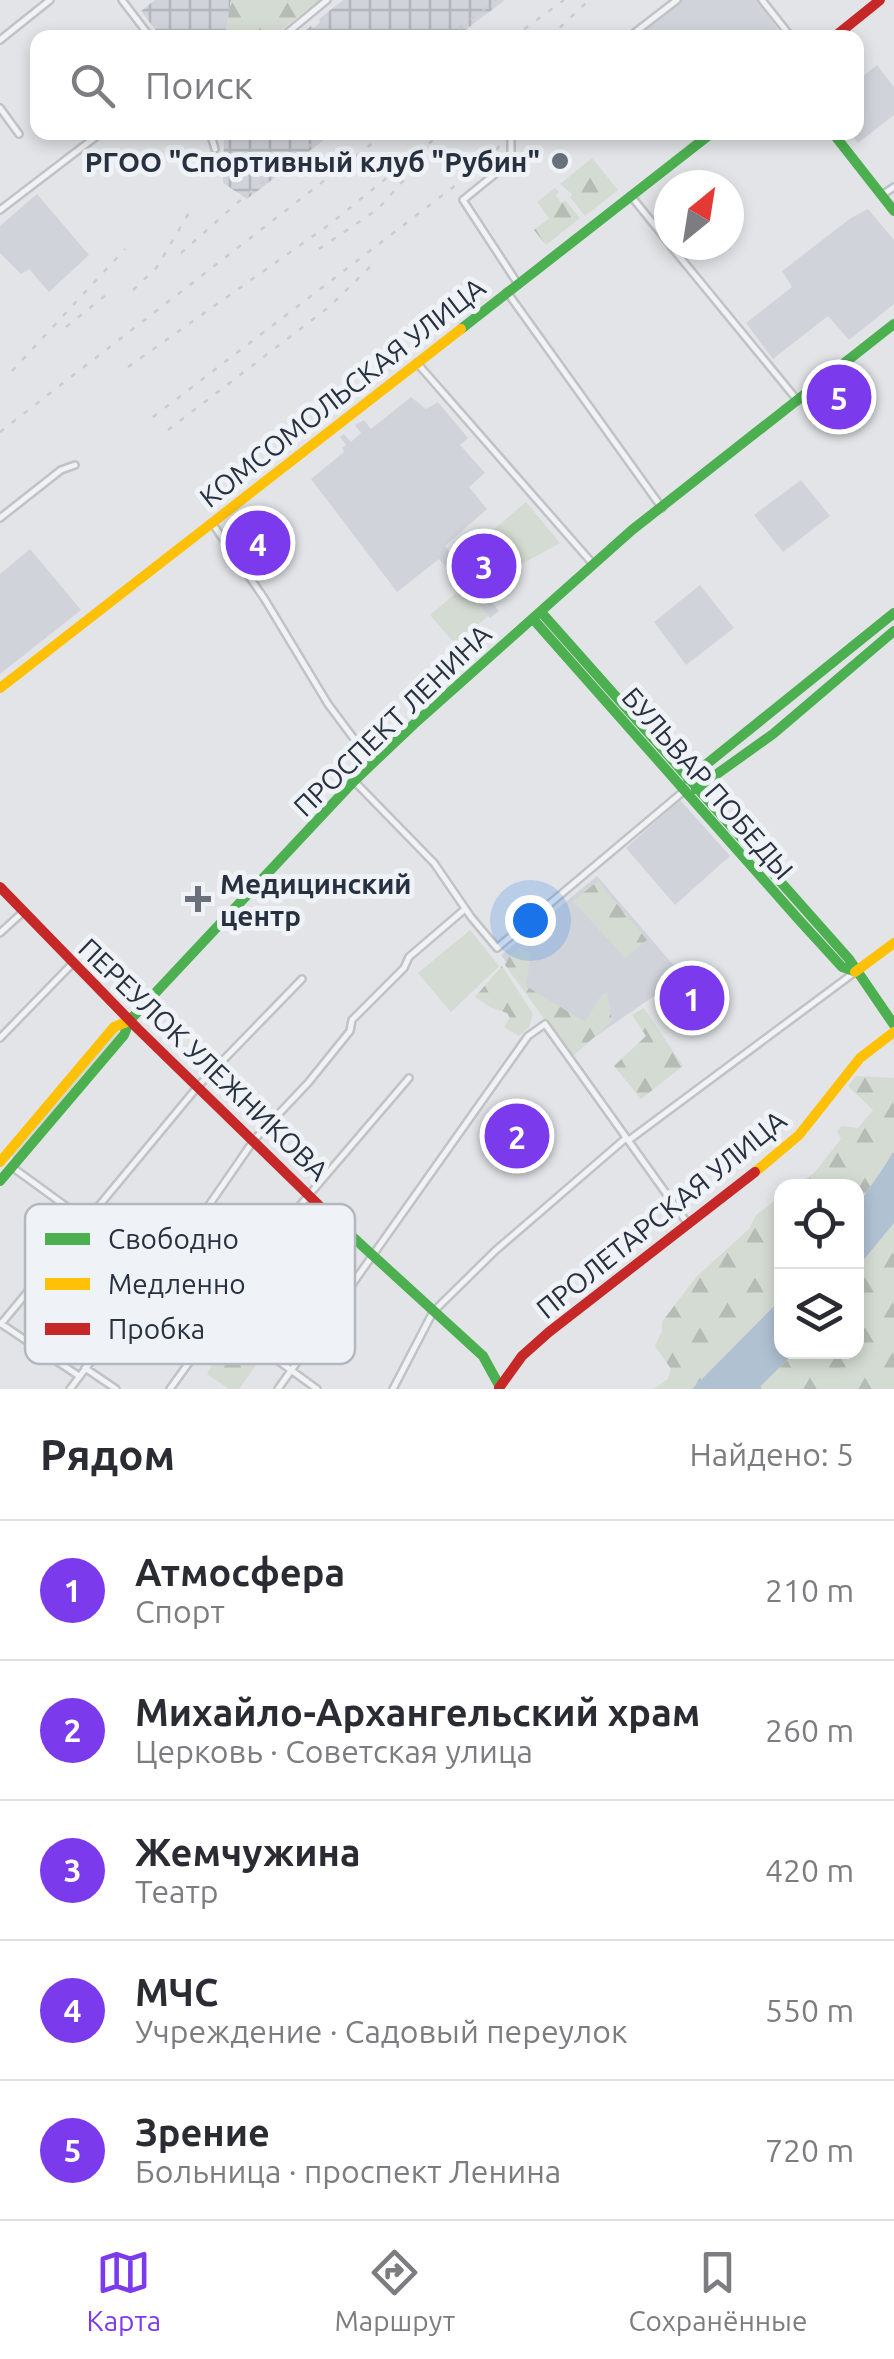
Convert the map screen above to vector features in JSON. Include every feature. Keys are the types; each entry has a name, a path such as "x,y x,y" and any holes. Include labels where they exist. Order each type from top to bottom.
{"main road":[{"path":"843,30 880,0"},
{"name":"КОМСОМОЛЬСКАЯ УЛИЦА","path":"0,688 701,140"},
{"path":"838,140 894,210"},
{"name":"ПРОСПЕКТ ЛЕНИНА","path":"0,1180 6,1164 120,1029 372,763 593,564 894,324"},
{"path":"894,613 687,783 698,788 725,772 894,631"},
{"name":"БУЛЬВАР ПОБЕДЫ","path":"536,615 805,917 842,967 855,972 894,1028"},
{"name":"БУЛЬВАР ПОБЕДЫ","path":"698,788 773,882"},
{"name":"ПЕРЕУЛОК УЛЕЖНИКОВА","path":"0,888 321,1204"},
{"path":"855,972 894,943"},
{"name":"ПРОЛЕТАРСКАЯ УЛИЦА","path":"500,1388 522,1356 559,1324 799,1135 860,1058 894,1028"},
{"name":"ПЕРЕУЛОК УЛЕЖНИКОВА","path":"355,1239 483,1356 500,1388"},
{"path":"492,1369 508,1375"}],"street":[{"path":"0,40 50,0"},
{"path":"122,0 145,30"},
{"path":"291,30 327,0"},
{"path":"639,30 677,0"},
{"path":"762,0 786,30"},
{"path":"0,108 18,134"},
{"path":"0,210 92,140"},
{"path":"212,140 215,149"},
{"path":"512,140 511,161 462,200 518,284"},
{"path":"882,196 894,186"},
{"path":"631,196 654,224"},
{"path":"683,260 798,401"},
{"path":"507,292 662,508"},
{"path":"417,363 593,564"},
{"path":"0,518 62,470 75,465"},
{"path":"212,523 264,598 328,704 372,763"},
{"path":"854,645 862,656"},
{"path":"768,714 778,728"},
{"path":"354,782 434,862 493,946 500,947 687,783"},
{"path":"208,1204 254,1140 350,1031 352,1020 404,968 409,957 465,909"},
{"path":"0,933 23,912"},
{"path":"0,1038 73,963"},
{"path":"394,1389 433,1312 495,1251 627,1139 855,972"},
{"path":"100,1204 199,1086 302,980"},
{"path":"355,1278 528,1036 545,1024 688,1224"},
{"path":"303,1204 408,1078"},
{"path":"6,1164 62,1204"},
{"path":"25,1295 1,1324 25,1340"},
{"path":"61,1364 79,1376"},
{"path":"70,1389 88,1364"},
{"path":"170,1389 187,1364"},
{"path":"283,1364 317,1389"},
{"path":"278,1389 295,1364"},
{"path":"85,1368 116,1389"}],"shaded area":[{"path":"155,0 231,0 226,30 156,30 141,11"},
{"path":"343,0 505,0 465,30 306,30 314,28 319,19"},
{"path":"681,0 757,0 778,30 641,30"},
{"path":"877,65 894,87 894,115 864,138 864,75"},
{"path":"224,140 324,140 247,199 223,183"},
{"path":"37,194 89,255 49,292 29,269 21,274 0,253 0,226"},
{"path":"868,209 894,240 894,304 849,340 828,316 773,359 746,323 792,287 782,271"},
{"path":"411,397 426,409 438,402 468,438 460,445 485,473 469,487 487,509 445,546 499,611 490,618 439,559 397,592 311,479 344,452 342,448 346,445 340,437 344,434 351,442 361,433 355,425 364,420 371,429"},
{"path":"801,480 830,516 783,552 754,515"},
{"path":"30,549 81,610 0,674 0,574"},
{"path":"700,585 734,628 686,665 654,622"},
{"path":"680,800 730,856 675,905 626,848"},
{"path":"597,876 683,976 573,1052 501,955"}],"green space":[{"path":"231,0 319,0 281,30 226,30"},
{"path":"592,158 618,190 585,216 570,197 572,194 560,184"},
{"path":"555,188 561,203 565,200 580,218 546,245 534,230 549,218 537,202"},
{"path":"526,502 560,543 520,565 492,531"},
{"path":"463,587 488,616 455,644 430,615"},
{"path":"598,881 647,940 625,958 573,901"},
{"path":"470,930 499,966 451,1012 418,973"},
{"path":"519,948 531,954 526,986 585,1022 602,994 607,993 612,1021 572,1057 505,965"},
{"path":"502,966 533,1014 529,1027 519,1036 504,1027 510,1018 507,1013 475,997"},
{"path":"644,1008 683,1066 641,1099 614,1066 646,1036 632,1015"},
{"path":"115,1028 122,1034 16,1160 9,1154"},
{"path":"856,1076 894,1078 894,1152 864,1196 864,1179 805,1179 841,1139 837,1131 842,1126 858,1128 873,1110 848,1086"},
{"path":"774,1201 774,1306 692,1389 653,1389 668,1379 671,1369 655,1346 662,1322 696,1277 749,1229 756,1215"},
{"path":"894,1223 894,1389 758,1389 788,1359 864,1359 864,1259"},
{"path":"212,1364 257,1364 239,1389 229,1389 207,1374"}],"water":[{"path":"894,1152 894,1223 864,1259 864,1196"},
{"path":"774,1306 774,1359 788,1359 758,1389 692,1389"}],"railway":[{"path":"457,30 496,0"},
{"path":"523,30 564,0"},
{"path":"557,30 589,0"},
{"path":"181,253 317,140"},
{"path":"0,432 377,140"},
{"path":"128,367 330,224 433,140"},
{"path":"153,417 465,178 504,140"},
{"path":"319,249 378,209 410,173"},
{"path":"133,290 157,267 190,211"},
{"path":"12,371 125,249"},
{"path":"168,430 329,307 377,260"},
{"path":"66,327 111,291"}],"traffic: fast":[{"path":"461,329 703,140"},
{"path":"838,140 894,211"},
{"path":"0,1181 124,1035 130,1020 354,781 632,530 894,324"},
{"path":"541,612 849,959 894,1025"},
{"path":"688,779 894,613"},
{"path":"533,619 800,921 842,967 854,971"},
{"path":"696,789 773,734 894,631"},
{"path":"355,1239 483,1356 500,1387"}],"traffic: slow":[{"path":"0,688 461,329"},
{"path":"855,972 894,943"},
{"path":"0,1162 114,1027 129,1021"},
{"path":"755,1172 799,1135 860,1058 894,1032"}],"traffic: jam":[{"path":"843,30 880,0"},
{"path":"0,887 138,1029 318,1204"},
{"path":"499,1388 522,1356 549,1332 755,1172"}],"place":[{"name":"РГОО \"Спортивный клуб \"Рубин\"","path":"560,161"},
{"name":"Зрение","path":"839,397"},
{"name":"МЧС","path":"258,543"},
{"name":"Жемчужина","path":"484,566"},
{"name":"Медицинский центр","path":"198,899"},
{"name":"Атмосфера","path":"692,998"},
{"name":"Михайло-Архангельский храм","path":"517,1136"}]}
